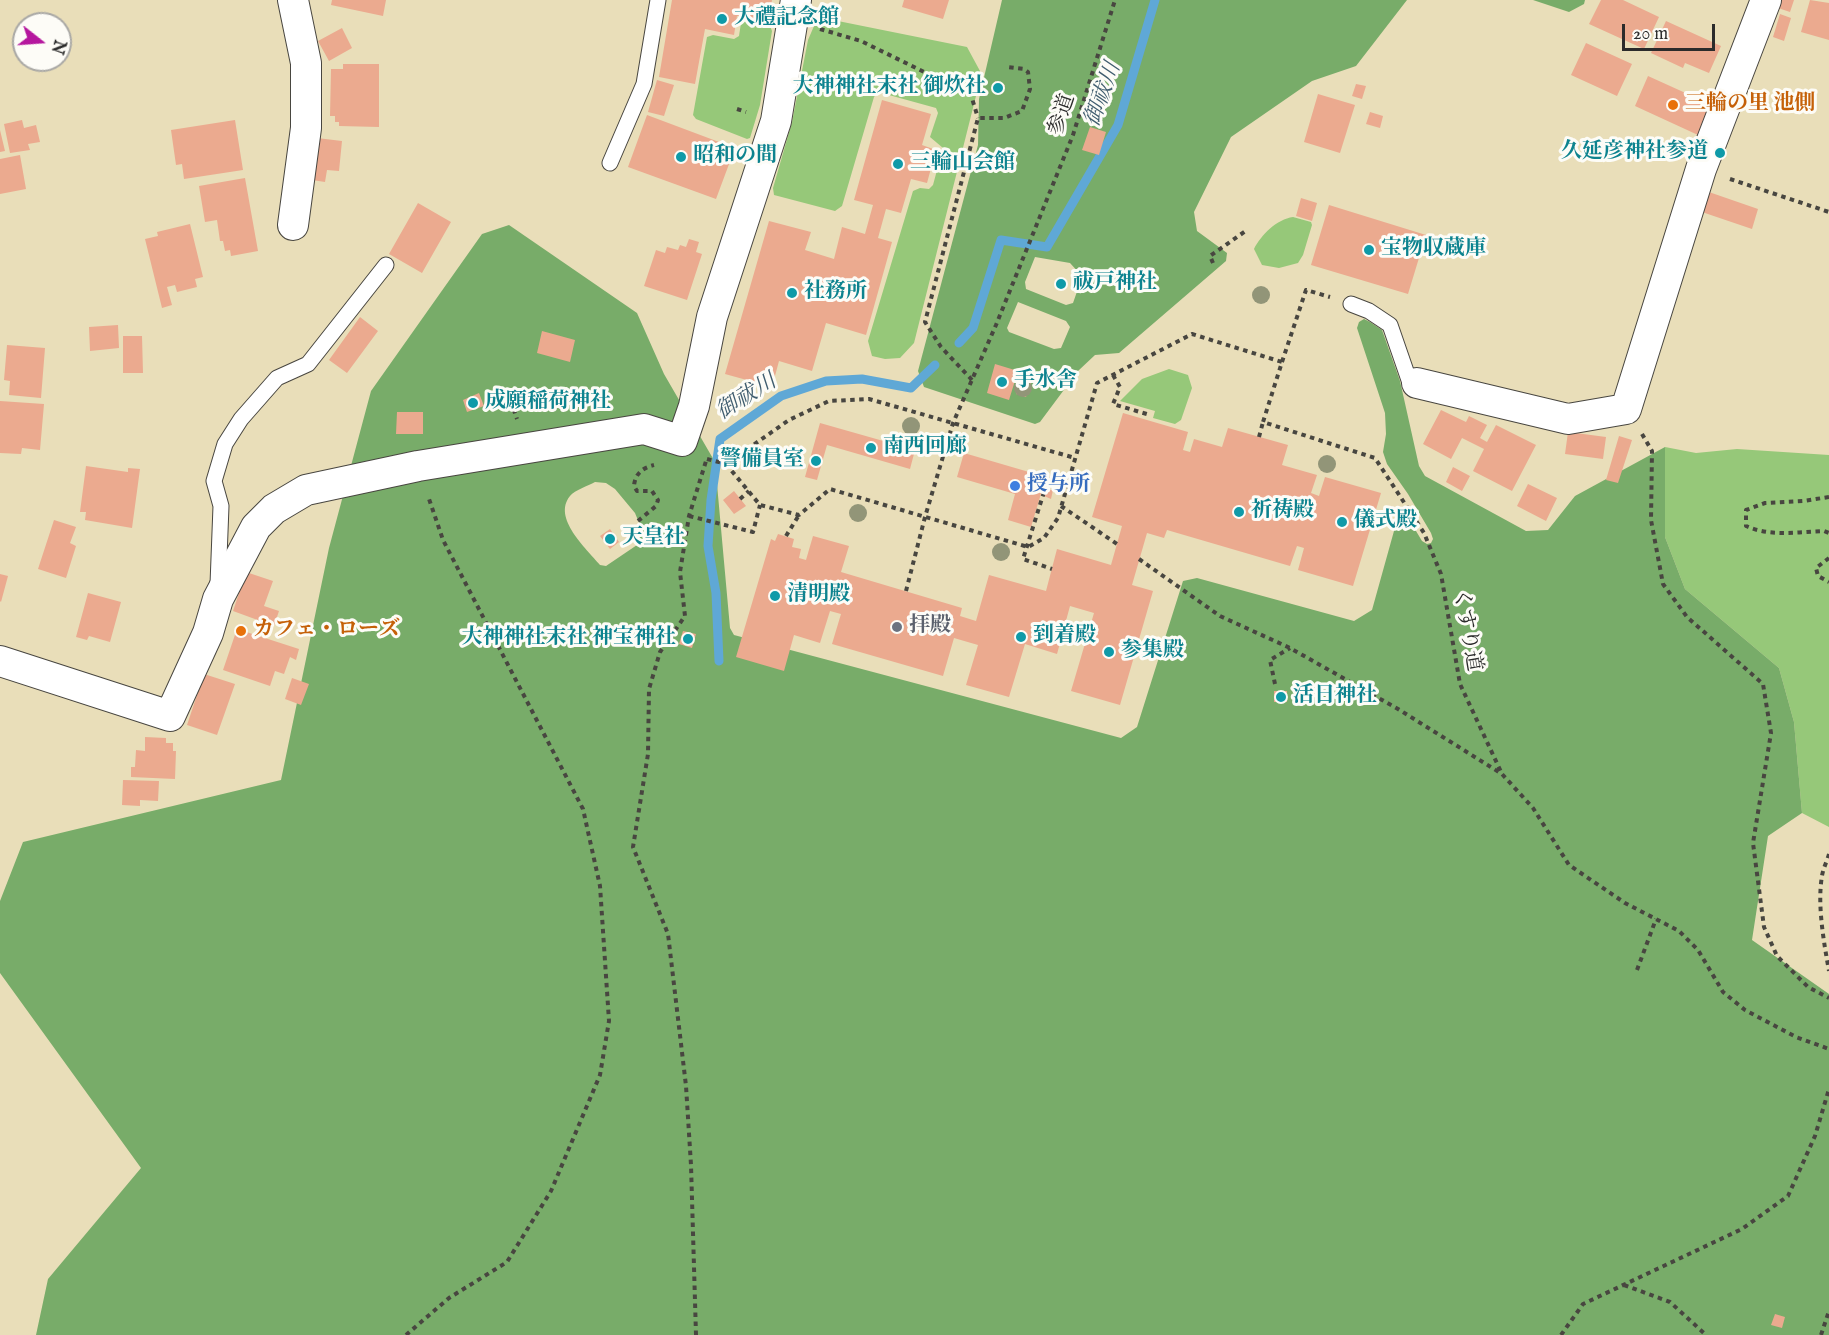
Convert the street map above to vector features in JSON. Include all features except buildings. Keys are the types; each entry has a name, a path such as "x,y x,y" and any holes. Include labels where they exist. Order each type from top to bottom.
{"street":[{"path":"293,0 306,63 306,128 293,225"},
{"path":"1417,383 1569,419 1626,409 1701,169 1766,0"},
{"path":"0,661 170,716 208,633 218,599 256,528 274,509 306,490 418,466 644,429 682,441 694,406 712,317 776,121 803,13"}],"lane":[{"path":"610,163 644,84 658,0"},
{"path":"218,599 222,506 214,481 225,444 241,419 277,378 308,364 386,265"},
{"path":"1351,304 1369,311 1390,325 1410,380 1417,383"}],"path":[{"name":"参道","path":"906,591 953,423 1073,135 1115,0"},
{"path":"803,13 971,95 978,118 925,322 941,347 972,380"},
{"path":"978,118 1004,118 1022,111 1030,89 1028,72 1024,69 1007,67"},
{"path":"1701,169 1829,212"},
{"path":"1214,263 1210,256 1247,230"},
{"path":"1259,437 1306,290 1351,304"},
{"path":"786,537 799,515 830,489 1028,547 1044,538 1058,518 1097,383 1192,334 1282,362"},
{"path":"1113,375 1120,387 1113,404 1150,415"},
{"path":"492,395 507,390 527,448"},
{"path":"724,463 789,420 829,401 869,399 1075,458"},
{"path":"1626,409 1652,451 1651,520 1663,584 1688,617 1763,684 1771,733 1753,843 1764,927 1777,956 1808,987 1829,998"},
{"name":"くすり道","path":"1263,422 1375,458 1424,533 1441,574 1460,684 1502,774"},
{"path":"696,1335 691,1165 686,1086 668,934 633,847 648,754 649,689 660,652 685,616 680,572 689,516 709,460 724,463 760,505 799,515"},
{"path":"638,520 656,506 658,500 652,491 637,491 634,486 635,479 644,468 664,463"},
{"path":"406,1335 449,1298 507,1262 551,1191 600,1075 609,1021 600,886 583,809 443,540 418,466"},
{"path":"740,499 749,491"},
{"path":"1044,492 1023,559 1052,569"},
{"path":"1829,497 1765,503 1746,510 1746,526 1758,531 1784,533 1829,532"},
{"path":"689,516 753,532 760,505"},
{"path":"1061,506 1117,544"},
{"path":"1829,558 1816,568 1818,576 1829,582"},
{"path":"1139,559 1220,616 1290,648 1398,709 1502,774 1533,808 1569,866 1625,903 1679,931 1698,950 1722,992 1745,1011 1796,1037 1829,1049"},
{"path":"1275,684 1270,660 1290,648"},
{"path":"1829,854 1822,875 1821,890 1824,943 1829,971"},
{"path":"1637,970 1656,919"},
{"path":"1562,1335 1583,1304 1742,1228 1788,1196 1815,1136 1829,1089"},
{"path":"1623,1285 1670,1302 1706,1335"},
{"path":"1821,1335 1829,1311"}],"green space":[{"path":"1002,0 1407,0 1356,66 1312,81 1231,137 1194,212 1197,231 1227,253 1226,261 1119,353 1095,355 1078,371 1040,422 1035,424 924,387 918,371 978,145 979,99","holes":["1035,257 1070,263 1080,274 1080,283 1073,303 1066,305 1026,289 1025,282","1018,302 1066,321 1070,327 1061,348 1054,349 1009,332 1007,328"]},
{"path":"1533,0 1585,0 1584,4 1569,12"},
{"path":"823,18 967,47 980,71 977,92 914,343 900,358 885,359 872,356 868,341 913,191 920,188 929,189 933,185 943,148 930,137 938,113 936,108 878,92 874,97 842,206 835,211 774,195 773,188 792,122 808,40 817,19"},
{"path":"743,21 770,26 772,31 760,105 750,138 747,139 696,119 693,115 707,37 713,35 734,39 739,36"},
{"path":"1293,217 1311,222 1312,225 1303,255 1298,263 1279,268 1262,265 1254,249 1257,244 1275,224"},
{"path":"509,225 637,313 664,374 715,462 730,628 734,635 1121,738 1137,727 1183,581 1197,578 1354,621 1372,610 1399,513 1404,511 1422,541 1427,544 1431,543 1433,539 1431,533 1387,464 1383,452 1386,434 1385,413 1357,328 1359,322 1364,319 1382,330 1400,381 1419,466 1425,476 1526,531 1548,530 1575,496 1665,447 1665,537 1685,589 1779,668 1794,722 1802,813 1768,836 1752,940 1829,994 1829,1335 36,1335 48,1279 141,1168 0,973 0,901 23,842 281,780 329,548 371,391 482,234","holes":["595,482 606,483 615,489 635,513 642,530 637,545 606,566 600,565 580,541 565,514 566,505 572,494"]},
{"path":"1169,369 1188,375 1192,388 1181,420 1175,424 1153,418 1155,411 1120,401 1142,379"},
{"path":"1665,447 1696,453 1737,449 1829,455 1829,827 1802,813 1794,722 1779,668 1685,589 1665,537"}],"waterway":[{"name":"御祓川","path":"959,343 973,328 1001,240 1047,247 1118,125 1155,0"},
{"name":"御祓川","path":"719,661 716,593 708,546 711,500 720,439 781,396 826,381 862,379 911,388 935,365"}],"place":[{"name":"大禮記念館","path":"722,19"},
{"name":"大神神社末社 御炊社","path":"998,88"},
{"name":"三輪の里 池側","path":"1673,105"},
{"name":"久延彦神社参道","path":"1720,153"},
{"name":"昭和の間","path":"681,157"},
{"name":"三輪山会館","path":"898,164"},
{"name":"宝物収蔵庫","path":"1369,250"},
{"name":"祓戸神社","path":"1061,284"},
{"name":"社務所","path":"792,293"},
{"name":"手水舎","path":"1002,382"},
{"name":"成願稲荷神社","path":"473,403"},
{"name":"南西回廊","path":"871,448"},
{"name":"警備員室","path":"816,461"},
{"name":"授与所","path":"1015,486"},
{"name":"祈祷殿","path":"1239,512"},
{"name":"儀式殿","path":"1342,522"},
{"name":"天皇社","path":"610,539"},
{"name":"清明殿","path":"775,596"},
{"name":"拝殿","path":"897,627"},
{"name":"カフェ・ローズ","path":"241,631"},
{"name":"到着殿","path":"1021,637"},
{"name":"大神神社末社 神宝神社","path":"688,639"},
{"name":"参集殿","path":"1109,652"},
{"name":"活日神社","path":"1281,697"}]}
